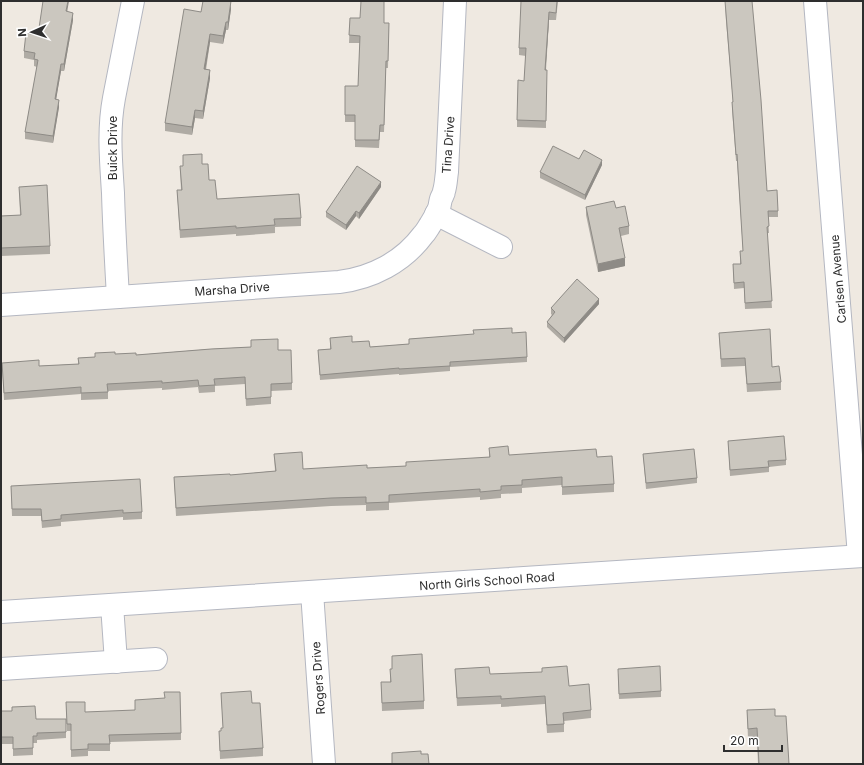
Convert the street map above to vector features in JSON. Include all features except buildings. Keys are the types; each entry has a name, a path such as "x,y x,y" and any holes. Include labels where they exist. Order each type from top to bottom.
{"street":[{"name":"Buick Drive","path":"118,297 111,160 111,125 113,105 133,1"},
{"name":"Tina Drive","path":"436,214 444,194 447,172 455,1"},
{"name":"Carlsen Avenue","path":"815,1 861,556"},
{"name":"Marsha Drive","path":"1,305 351,280 378,272 400,259 422,237 436,214"},
{"path":"436,214 501,247"},
{"name":"North Girls School Road","path":"1,612 861,556"},
{"name":"Rogers Drive","path":"312,592 324,764"},
{"path":"112,605 116,662"},
{"path":"1,669 156,659"}]}
